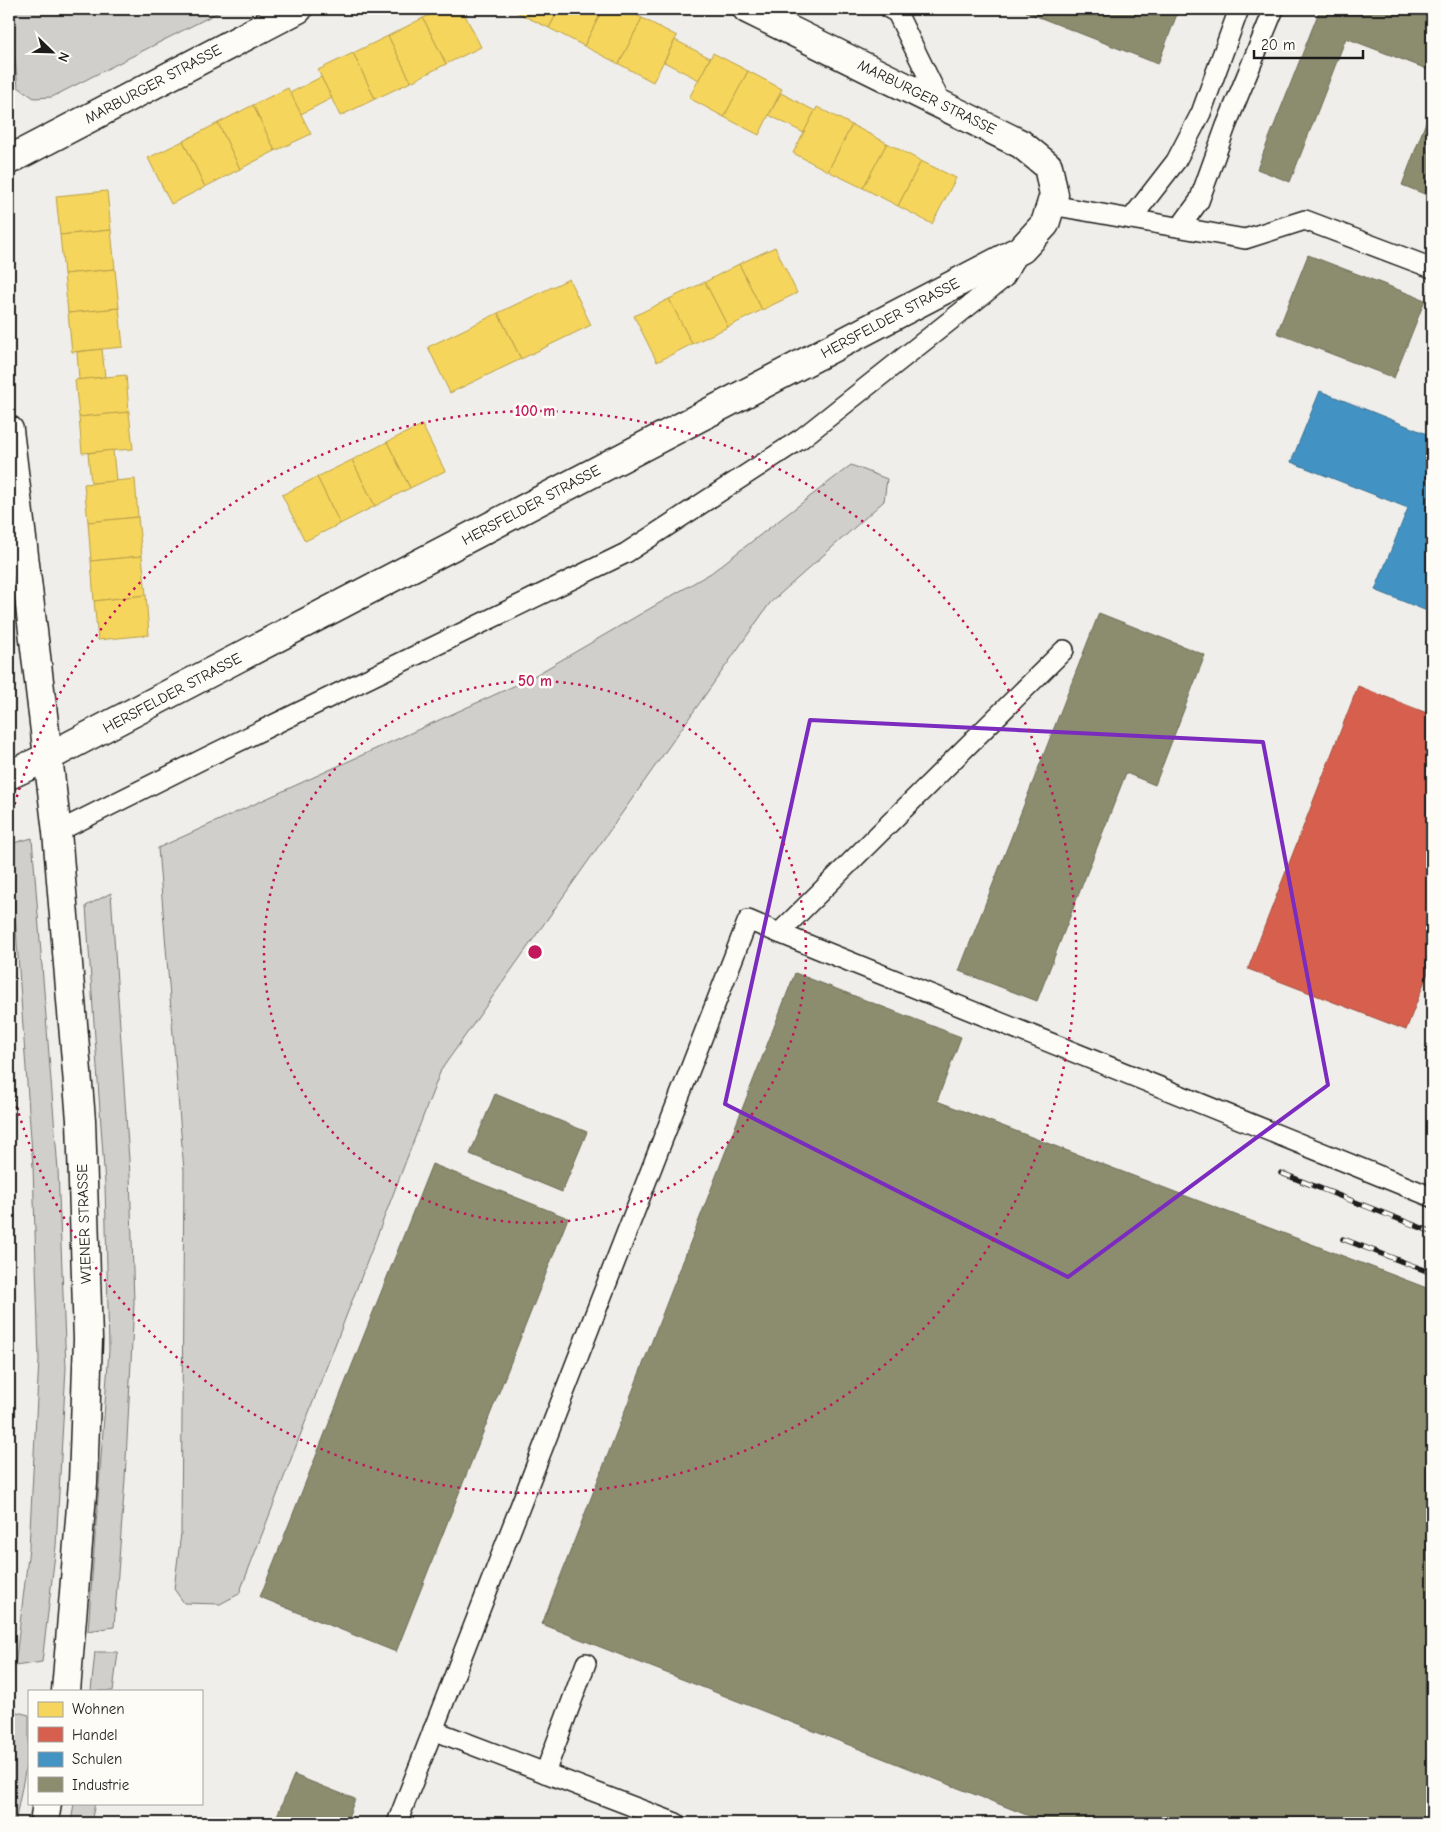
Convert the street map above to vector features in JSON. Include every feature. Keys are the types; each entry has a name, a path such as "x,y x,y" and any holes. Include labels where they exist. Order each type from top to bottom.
{"street":[{"name":"MARBURGER STRASSE","path":"9,160 298,9"},
{"name":"MARBURGER STRASSE","path":"747,9 1022,144 1048,166 1054,194 1048,214"},
{"name":"HERSFELDER STRASSE","path":"9,775 48,757 1022,249 1048,214"},
{"name":"WIENER STRASSE","path":"9,430 57,832 81,1120 88,1339 82,1482 66,1690"},
{"path":"44,1823 47,1804"}],"lane":[{"path":"890,9 897,13 942,105"},
{"path":"1132,219 1162,182 1176,161 1201,113 1239,9"},
{"path":"1180,227 1199,201 1274,9"},
{"path":"1048,214 1132,219 1245,239 1305,220 1432,268"},
{"path":"57,832 212,754 626,553 802,438 1004,278 1022,249"},
{"path":"779,933 1064,650"},
{"path":"397,1823 748,920 1432,1197"},
{"path":"545,1773 586,1663"},
{"path":"433,1730 676,1823"}],"highlighted area":[{"path":"810,720 1263,742 1328,1085 1068,1277 725,1104"}],"shaded area":[{"path":"9,9 225,9 52,97 34,98 18,87"},
{"path":"851,465 887,479 884,501 770,603 441,1070 239,1594 220,1604 184,1603 174,1589 181,1533 184,1171 158,848 527,680 711,573"},
{"path":"32,838 58,1170 66,1368 56,1546 42,1662 15,1666 29,1548 39,1360 33,1167 10,844"},
{"path":"111,893 130,1175 134,1303 125,1479 114,1627 88,1631 109,1350 105,1184 86,906"},
{"path":"95,1652 118,1652 113,1690 91,1690"},
{"path":"9,1710 28,1715 28,1756 15,1823 9,1823"},
{"path":"74,1804 95,1804 91,1823 71,1823"}],"building: Wohnen":[{"path":"443,9 462,9 481,47 446,64 423,18"},
{"path":"515,9 559,9 549,28 514,11"},
{"path":"559,9 603,9 584,46 549,28"},
{"path":"603,9 624,9 642,18 619,64 584,46"},
{"path":"423,18 446,64 411,82 388,36"},
{"path":"642,18 677,36 653,82 619,64"},
{"path":"388,36 411,82 375,99 353,53"},
{"path":"675,40 710,58 699,80 664,62"},
{"path":"353,53 375,99 340,116 318,70"},
{"path":"713,53 748,71 724,117 689,98"},
{"path":"748,71 782,89 759,135 724,117"},
{"path":"321,77 332,98 301,114 290,93"},
{"path":"288,88 311,134 275,151 253,105"},
{"path":"781,93 815,111 804,133 769,115"},
{"path":"253,105 275,151 240,169 218,123"},
{"path":"817,107 852,125 828,171 793,153"},
{"path":"218,123 240,169 205,187 183,141"},
{"path":"852,125 887,143 863,188 828,171"},
{"path":"183,141 205,187 171,204 148,158"},
{"path":"887,143 921,161 898,206 863,188"},
{"path":"921,161 956,178 932,224 898,206"},
{"path":"107,191 111,230 60,235 56,196"},
{"path":"111,230 115,269 64,274 60,235"},
{"path":"775,247 797,293 762,310 739,264"},
{"path":"739,264 762,310 728,327 705,282"},
{"path":"115,269 119,308 68,313 64,274"},
{"path":"569,279 591,325 521,359 498,313"},
{"path":"705,282 728,327 692,344 669,299"},
{"path":"669,299 692,344 657,362 634,316"},
{"path":"119,308 123,347 72,352 68,313"},
{"path":"498,313 521,359 450,393 428,347"},
{"path":"102,349 105,377 79,380 77,352"},
{"path":"126,375 129,412 79,417 75,380"},
{"path":"129,412 133,449 82,453 79,417"},
{"path":"422,425 445,471 410,488 387,442"},
{"path":"387,442 410,488 375,506 352,460"},
{"path":"113,450 116,481 91,483 88,453"},
{"path":"352,460 375,506 340,524 317,477"},
{"path":"317,477 340,524 305,541 282,495"},
{"path":"135,479 138,517 88,522 84,484"},
{"path":"138,517 142,556 91,561 88,522"},
{"path":"142,556 146,595 94,601 91,561"},
{"path":"146,595 149,635 98,640 94,601"}],"building: Handel":[{"path":"1358,686 1432,715 1432,962 1406,1030 1248,969"}],"building: Schulen":[{"path":"1320,391 1432,436 1432,613 1375,590 1408,508 1291,462"}],"building: Industrie":[{"path":"1028,9 1179,9 1158,64 1026,12"},
{"path":"1320,9 1432,9 1432,71 1346,38 1290,182 1257,169"},
{"path":"1432,106 1432,197 1402,185"},
{"path":"1308,255 1425,300 1394,378 1277,333"},
{"path":"1099,613 1205,655 1155,785 1126,773 1037,1001 959,971"},
{"path":"795,973 961,1037 937,1101 1432,1290 1432,1823 1047,1823 542,1624"},
{"path":"495,1094 587,1132 562,1192 470,1154"},
{"path":"432,1164 568,1218 396,1652 260,1597"},
{"path":"294,1775 355,1799 346,1823 274,1823"}],"railway":[{"path":"1281,1173 1432,1232"},
{"path":"1343,1239 1432,1273"}]}
